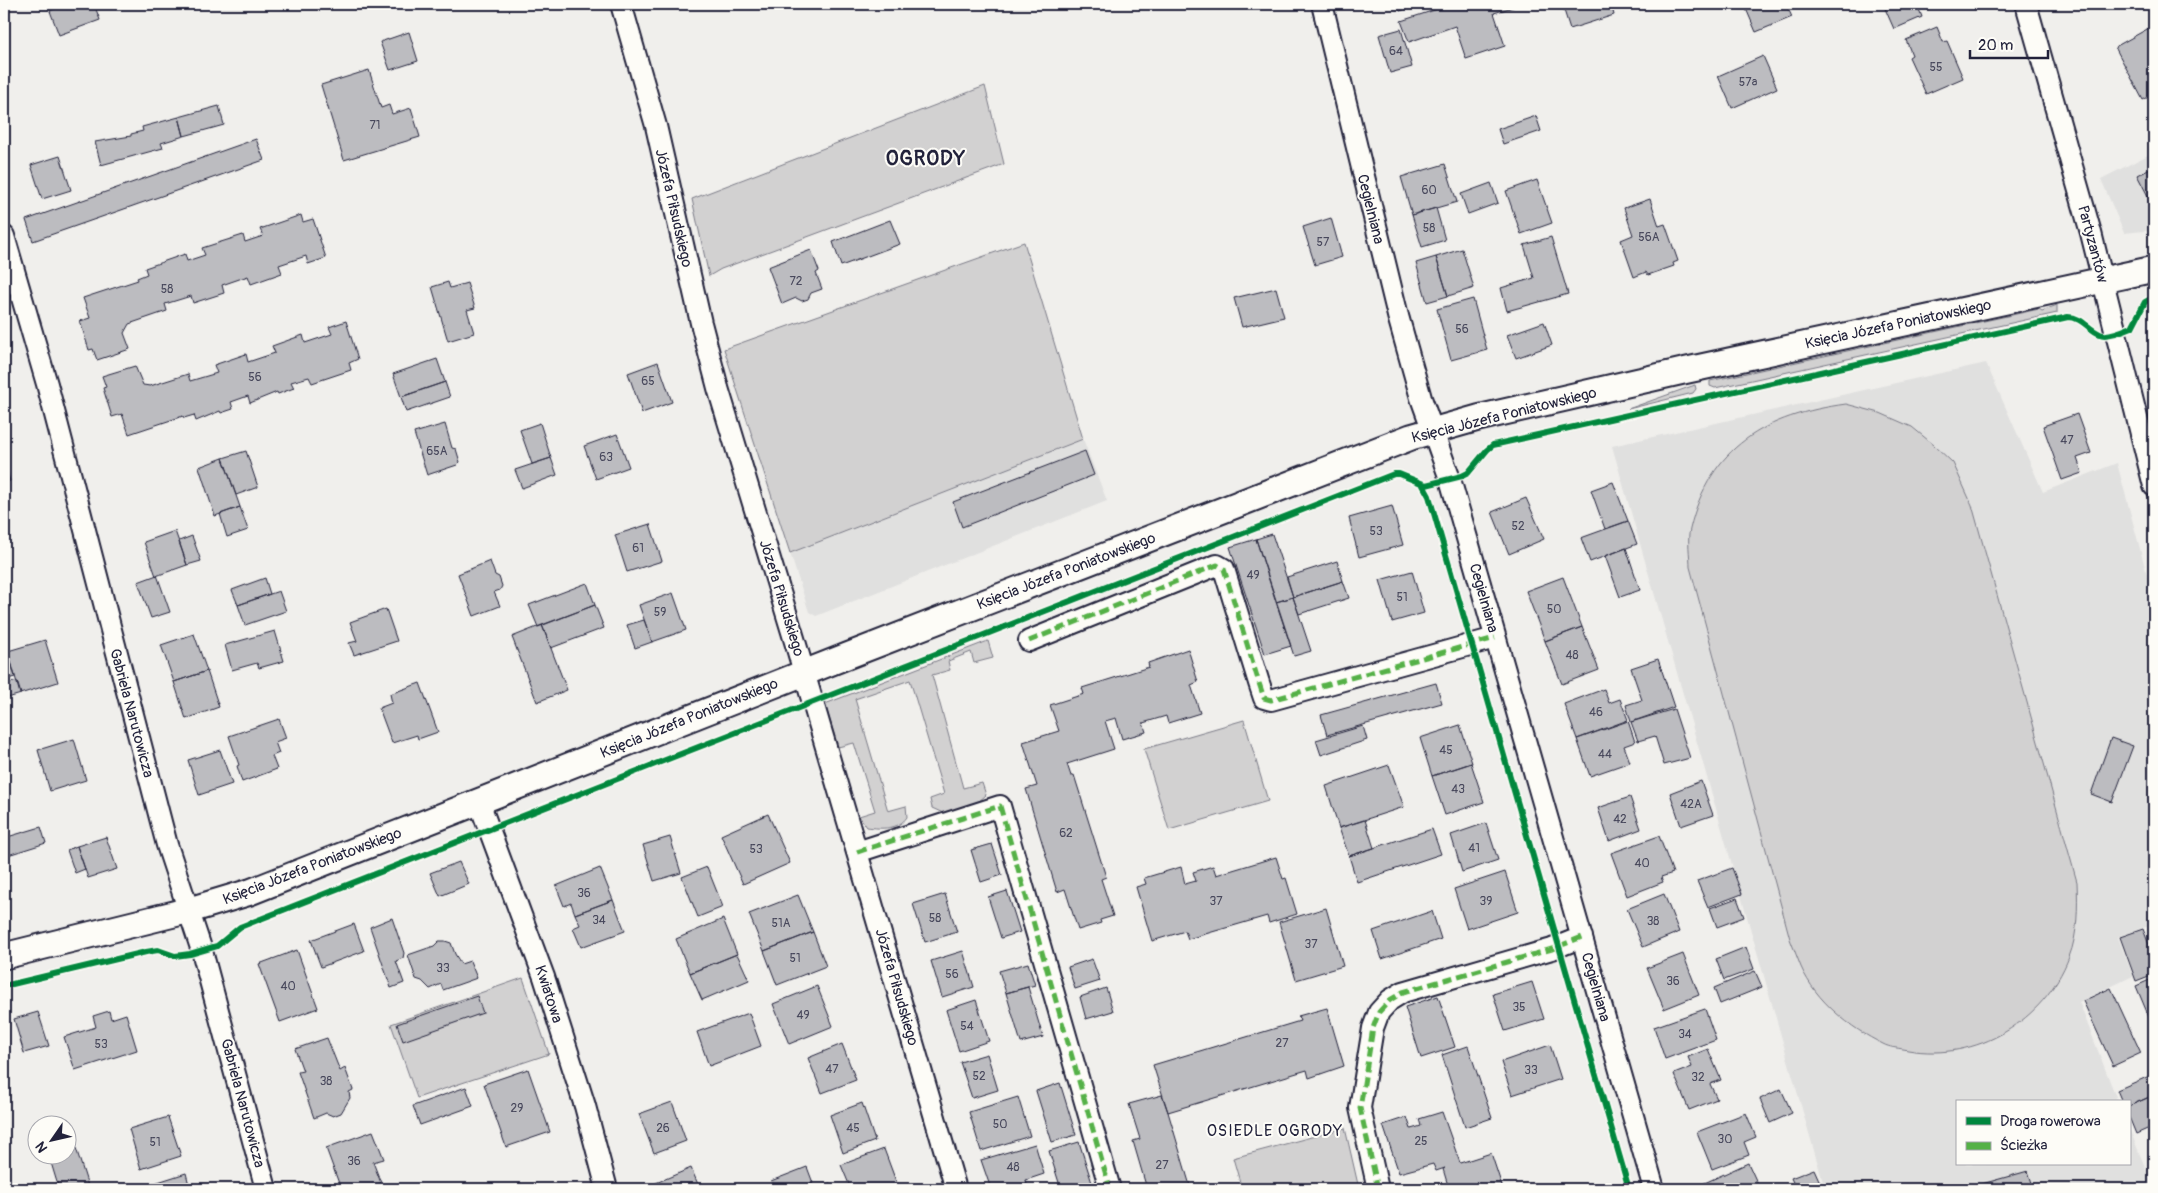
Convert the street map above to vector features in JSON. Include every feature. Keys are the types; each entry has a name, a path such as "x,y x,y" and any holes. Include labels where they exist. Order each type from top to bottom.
{"street":[{"name":"Józefa Piłsudskiego","path":"621,4 656,126 701,324 718,388 956,1189"},
{"name":"Cegielniana","path":"1322,4 1398,316 1421,398 1450,479 1654,1189"},
{"name":"Partyzantów","path":"2026,4 2103,280 2154,486"},
{"name":"Gabriela Narutowicza","path":"4,236 46,384 167,845 190,910 266,1189"},
{"name":"Księcia Józefa Poniatowskiego","path":"4,956 190,910 250,892 804,673 1369,453 1433,430 1683,371 2154,269"},
{"path":"1029,641 1217,565 1224,569 1264,698 1271,700 1495,638"},
{"name":"Kwiatowa","path":"479,802 544,978 585,1106 607,1189"},
{"path":"857,852 1000,806 1110,1189"},
{"path":"1378,1189 1360,1108 1373,1028 1379,1012 1390,1000 1403,992 1552,948 1582,937"}],"shaded area":[{"path":"985,86 1004,164 721,269 709,276 692,199"},
{"path":"2154,152 2154,230 2124,233 2101,179"},
{"path":"1024,242 1083,439 790,553 724,349"},
{"path":"2057,305 2057,313 1715,388 1710,386 1710,381 2039,309 2042,311"},
{"path":"1986,363 2043,492 2117,463 2154,601 2154,924 2118,937 2133,976 2079,1002 2117,1100 1956,1100 1956,1166 2130,1166 2130,1130 2154,1189 1825,1189 1612,446"},
{"path":"1695,385 1696,389 1693,393 1628,409"},
{"path":"1846,404 1880,413 1912,427 1953,463 1972,505 2077,882 2076,930 2069,957 2058,980 2043,1000 2025,1018 2005,1032 1983,1043 1959,1050 1934,1052 1908,1050 1886,1045 1858,1030 1835,1012 1807,979 1790,939 1690,567 1689,533 1699,500 1712,476 1727,456 1745,440 1767,426 1791,416"},
{"path":"1083,439 1107,501 816,616 809,612 790,553"},
{"path":"988,641 993,658 974,663 971,652 948,661 950,670 932,675 963,788 982,783 986,795 976,804 943,813 932,808 930,799 944,794 910,680 855,699 888,811 906,806 907,817 899,824 884,828 867,827 859,816 875,811 854,743 838,747 825,704"},
{"path":"1244,720 1268,801 1169,830 1144,749"},
{"path":"523,978 549,1054 417,1098 391,1024"},
{"path":"1345,1128 1359,1189 1242,1189 1233,1158"}],"building":[{"path":"54,4 94,4 100,20 59,35 50,11 56,8"},
{"path":"1397,4 1421,4 1400,11"},
{"path":"1453,4 1522,4 1494,13 1505,46 1466,59 1455,26 1409,42 1401,21"},
{"path":"1562,4 1611,4 1614,15 1570,29"},
{"path":"1744,4 1786,4 1792,17 1756,32"},
{"path":"1883,4 1917,4 1922,17 1894,29"},
{"path":"1937,27 1943,42 1947,41 1963,78 1926,94 1909,57 1912,55 1906,40"},
{"path":"2149,28 2154,38 2154,94 2143,100 2115,47"},
{"path":"1401,29 1412,67 1390,73 1379,35"},
{"path":"409,32 418,61 390,70 380,42"},
{"path":"1763,56 1777,88 1732,108 1718,76"},
{"path":"369,70 381,108 389,105 392,114 411,108 420,137 344,160 321,85"},
{"path":"219,106 224,125 184,136 179,117"},
{"path":"1536,116 1541,131 1503,144 1498,129"},
{"path":"179,117 184,136 161,143 163,148 101,165 95,142 131,136 131,134 143,131 142,127"},
{"path":"256,139 264,160 33,241 26,220"},
{"path":"60,156 71,190 42,199 31,165"},
{"path":"1445,164 1457,202 1412,215 1401,177"},
{"path":"2154,166 2154,195 2148,196 2137,175"},
{"path":"1537,180 1552,223 1521,234 1506,191"},
{"path":"1491,183 1498,203 1468,214 1461,194"},
{"path":"1650,199 1659,226 1665,224 1678,261 1673,263 1674,266 1648,275 1646,272 1634,277 1621,240 1633,235 1624,208"},
{"path":"1436,208 1445,240 1422,247 1412,215"},
{"path":"301,215 303,222 313,219 326,258 308,264 306,256 279,265 282,273 251,284 248,276 222,285 224,293 193,303 191,296 165,304 167,311 129,324 124,333 130,349 97,360 93,349 89,350 80,321 90,318 83,298 138,280 137,278 147,274 145,268 185,254 187,261 205,255 202,248 243,235 245,242 263,236 260,229"},
{"path":"1331,218 1342,257 1315,265 1303,227"},
{"path":"890,220 900,244 841,266 833,242"},
{"path":"1551,237 1568,294 1507,311 1501,288 1534,278 1524,245"},
{"path":"1462,249 1474,288 1448,296 1436,257"},
{"path":"811,250 819,271 816,273 822,289 811,293 808,299 802,301 796,298 782,304 768,267"},
{"path":"1436,257 1448,296 1427,302 1416,263"},
{"path":"448,282 450,288 467,283 475,308 467,310 474,333 448,341 432,287"},
{"path":"1276,288 1284,317 1242,327 1234,298"},
{"path":"1473,299 1487,350 1451,360 1437,309"},
{"path":"346,321 358,359 349,363 351,370 312,383 309,377 291,382 294,388 278,394 277,392 250,403 248,396 231,402 233,409 221,413 220,411 196,421 194,415 184,418 183,416 129,434 122,414 112,417 103,388 106,387 102,376 135,366 143,385 150,386 188,374 190,381 217,373 214,365 246,354 248,362 275,353 272,346 303,335 305,343 332,334 329,327"},
{"path":"1544,322 1552,345 1516,358 1507,335"},
{"path":"437,359 445,382 401,397 393,374"},
{"path":"658,362 672,402 642,413 628,373"},
{"path":"445,382 450,397 406,412 401,397"},
{"path":"2077,414 2091,453 2077,458 2082,473 2062,480 2043,426"},
{"path":"540,423 551,458 532,464 520,430"},
{"path":"445,424 452,448 456,449 460,462 457,465 427,475 414,433"},
{"path":"617,434 629,467 596,479 584,446"},
{"path":"246,451 258,487 236,495 223,458"},
{"path":"1085,451 1094,475 962,527 953,502"},
{"path":"223,458 240,507 215,516 199,467"},
{"path":"551,458 557,475 522,488 515,470"},
{"path":"4,460 10,481 4,483"},
{"path":"1613,482 1628,521 1605,529 1591,490"},
{"path":"1526,498 1544,539 1509,554 1492,512"},
{"path":"1392,506 1403,545 1359,557 1349,518"},
{"path":"240,507 248,530 227,537 220,514"},
{"path":"1628,521 1637,544 1590,562 1581,538"},
{"path":"650,524 662,561 627,572 615,535"},
{"path":"175,531 187,565 156,576 144,542"},
{"path":"1272,534 1293,597 1276,602 1256,539"},
{"path":"192,536 201,561 187,565 179,541"},
{"path":"1256,539 1291,646 1265,654 1230,547"},
{"path":"1626,548 1640,590 1620,597 1605,556"},
{"path":"490,561 495,575 499,577 502,586 500,590 494,592 500,606 474,616 458,574"},
{"path":"1337,561 1343,581 1293,597 1287,577"},
{"path":"1412,571 1424,613 1392,622 1380,580"},
{"path":"157,575 170,612 151,618 138,582"},
{"path":"1563,577 1582,627 1545,641 1526,591"},
{"path":"265,578 270,594 238,605 232,590"},
{"path":"1343,581 1349,598 1299,614 1293,597"},
{"path":"587,583 595,605 538,627 529,605"},
{"path":"279,591 286,611 245,625 238,605"},
{"path":"673,593 686,630 652,642 639,605"},
{"path":"1293,597 1311,651 1294,656 1276,602"},
{"path":"595,605 604,628 551,648 542,625"},
{"path":"386,609 397,641 354,655 349,643 357,641 350,622"},
{"path":"644,620 652,642 635,648 627,625"},
{"path":"542,625 567,690 537,702 512,637"},
{"path":"1582,627 1599,670 1562,684 1545,641"},
{"path":"275,631 284,661 259,668 257,663 232,670 225,645"},
{"path":"194,634 207,671 174,682 161,645"},
{"path":"45,640 58,682 20,694 8,651"},
{"path":"1188,649 1198,682 1191,685 1200,713 1168,723 1166,716 1143,723 1146,732 1122,739 1116,718 1105,721 1114,749 1067,764 1071,776 1074,775 1106,877 1101,879 1113,916 1100,920 1101,923 1078,930 1065,889 1057,892 1026,789 1037,786 1023,742 1059,731 1050,705 1084,694 1082,688 1149,667 1148,663"},
{"path":"8,651 15,677 4,680 4,652"},
{"path":"1658,659 1674,707 1631,722 1626,705 1642,700 1631,668"},
{"path":"207,671 219,707 186,719 174,682"},
{"path":"17,681 21,694 4,699 4,685"},
{"path":"420,683 438,732 418,739 417,735 392,743 379,708 392,703 390,694"},
{"path":"1436,683 1442,703 1327,735 1321,715"},
{"path":"1604,689 1609,703 1620,699 1628,720 1577,739 1564,704"},
{"path":"1674,709 1690,758 1664,765 1655,736 1638,741 1631,722"},
{"path":"279,719 286,738 275,742 279,753 272,756 277,769 242,782 237,766 239,765 229,736"},
{"path":"1628,721 1635,742 1624,746 1630,762 1590,776 1577,739"},
{"path":"1460,725 1472,763 1432,776 1420,738"},
{"path":"1363,726 1367,740 1321,755 1316,740"},
{"path":"2111,738 2133,746 2112,802 2091,794"},
{"path":"74,739 86,780 50,791 38,750"},
{"path":"220,750 232,784 199,795 188,760"},
{"path":"1471,763 1484,802 1445,815 1432,776"},
{"path":"1389,765 1404,807 1339,828 1326,786"},
{"path":"1701,781 1713,815 1681,826 1670,793"},
{"path":"1630,797 1641,829 1609,841 1598,808"},
{"path":"768,814 790,863 743,884 721,835"},
{"path":"4,819 9,837 4,838"},
{"path":"1365,820 1374,848 1349,856 1339,828"},
{"path":"1486,823 1498,860 1462,872 1451,835"},
{"path":"41,827 46,843 8,855 4,838"},
{"path":"1432,829 1441,854 1357,882 1349,856"},
{"path":"1659,836 1673,873 1661,877 1663,882 1627,896 1611,853"},
{"path":"106,837 117,869 88,878 77,846"},
{"path":"670,837 681,873 654,881 643,845"},
{"path":"992,844 1002,875 981,882 971,850"},
{"path":"77,846 85,869 75,873 67,850"},
{"path":"1276,857 1283,879 1286,878 1297,914 1269,923 1267,916 1188,939 1185,931 1152,941 1136,887 1146,884 1144,878 1181,867 1185,884 1196,881 1193,872 1213,866 1216,875"},
{"path":"459,862 469,884 440,896 430,873"},
{"path":"707,867 723,907 698,917 682,877"},
{"path":"600,868 613,900 575,914 571,903 564,906 556,886"},
{"path":"1732,868 1742,894 1708,907 1697,881"},
{"path":"1505,872 1518,912 1467,929 1454,889"},
{"path":"1007,891 1020,932 1001,938 988,897"},
{"path":"945,894 957,932 925,942 913,904"},
{"path":"1664,894 1679,932 1643,947 1627,909"},
{"path":"798,895 813,932 764,951 749,914"},
{"path":"1737,898 1744,917 1717,927 1710,908"},
{"path":"613,900 625,931 581,947 573,928 580,925 575,914"},
{"path":"1326,908 1343,966 1296,980 1279,922"},
{"path":"1432,911 1441,939 1382,959 1373,931"},
{"path":"392,918 404,953 403,958 396,961 404,983 391,988 370,927"},
{"path":"723,919 737,954 690,973 676,939"},
{"path":"354,924 364,951 321,967 311,940"},
{"path":"2143,929 2154,958 2154,974 2136,981 2120,937"},
{"path":"813,932 826,966 777,985 764,951"},
{"path":"439,941 451,943 461,964 470,961 477,978 443,990 441,984 430,989 422,981 416,979 408,955 434,946"},
{"path":"1746,947 1754,969 1724,980 1716,959"},
{"path":"297,950 318,1008 280,1022 259,964"},
{"path":"963,951 974,987 942,997 931,961"},
{"path":"737,954 749,980 702,1000 690,973"},
{"path":"1683,954 1699,995 1664,1009 1647,968"},
{"path":"1092,959 1100,981 1075,989 1068,967"},
{"path":"1028,963 1035,985 1006,993 999,971"},
{"path":"1755,971 1762,987 1720,1004 1714,988"},
{"path":"2154,978 2154,1029 2136,986"},
{"path":"1532,982 1544,1019 1505,1031 1493,994"},
{"path":"817,986 833,1026 789,1044 773,1004"},
{"path":"1028,987 1043,1037 1021,1043 1006,993"},
{"path":"1106,988 1113,1011 1086,1019 1080,997"},
{"path":"2111,988 2141,1053 2113,1066 2083,1001"},
{"path":"477,996 483,1013 403,1041 397,1024"},
{"path":"1438,996 1455,1047 1421,1058 1405,1007"},
{"path":"976,1000 989,1041 959,1051 946,1010"},
{"path":"1327,1008 1344,1066 1309,1078 1307,1070 1168,1112 1153,1065 1300,1021 1298,1016"},
{"path":"1705,1009 1716,1040 1665,1059 1654,1027"},
{"path":"109,1011 111,1019 126,1014 137,1050 75,1070 64,1037 96,1027 93,1016"},
{"path":"38,1012 49,1046 24,1053 14,1019"},
{"path":"749,1013 761,1046 709,1066 697,1032"},
{"path":"327,1038 340,1071 345,1068 353,1090 349,1092 350,1098 341,1113 333,1116 326,1113 314,1118 298,1072 303,1071 295,1049"},
{"path":"842,1044 856,1080 822,1093 808,1058"},
{"path":"1550,1045 1561,1079 1512,1095 1501,1062"},
{"path":"1468,1046 1492,1118 1465,1127 1442,1055"},
{"path":"1708,1049 1721,1080 1710,1084 1717,1099 1689,1110 1674,1074 1692,1067 1688,1057"},
{"path":"987,1054 998,1090 972,1098 960,1062"},
{"path":"528,1069 550,1132 506,1147 484,1084"},
{"path":"2154,1074 2154,1095 2130,1106 2130,1100 2121,1100 2117,1090"},
{"path":"1060,1083 1076,1135 1052,1142 1036,1091"},
{"path":"466,1087 473,1106 420,1125 413,1106"},
{"path":"1781,1089 1792,1113 1770,1123 1760,1099"},
{"path":"1162,1095 1191,1189 1147,1189 1133,1141 1140,1139 1129,1104"},
{"path":"2154,1095 2154,1126 2136,1134 2130,1119 2130,1106"},
{"path":"1018,1097 1030,1136 981,1151 969,1112"},
{"path":"672,1102 686,1141 654,1153 639,1114"},
{"path":"862,1103 875,1141 843,1153 830,1115"},
{"path":"1442,1112 1460,1163 1491,1153 1503,1189 1449,1189 1443,1169 1445,1168 1436,1171 1433,1164 1399,1173 1383,1125 1407,1117 1411,1129 1421,1126 1419,1119"},
{"path":"1746,1113 1756,1137 1744,1142 1749,1155 1712,1169 1697,1132"},
{"path":"168,1117 181,1156 141,1169 129,1129"},
{"path":"373,1131 384,1159 373,1162 381,1183 363,1189 341,1189 326,1148"},
{"path":"1079,1142 1093,1186 1082,1189 1061,1189 1049,1151"},
{"path":"1035,1144 1044,1174 1026,1180 1028,1189 991,1189 981,1160"},
{"path":"884,1149 897,1184 883,1189 851,1189 841,1165"},
{"path":"78,1154 89,1189 59,1189 52,1166 78,1166"},
{"path":"1748,1163 1760,1189 1697,1189 1696,1187"},
{"path":"807,1167 813,1183 796,1189 774,1189 771,1181"},
{"path":"691,1168 700,1189 642,1189"},
{"path":"1814,1169 1823,1189 1796,1189 1791,1178"},
{"path":"2028,1171 2034,1189 1964,1189"},
{"path":"186,1173 190,1189 143,1189 142,1187"},
{"path":"830,1183 833,1189 815,1189"},
{"path":"897,1184 899,1189 883,1189"},
{"path":"757,1185 759,1189 745,1189"}],"marked path":[{"path":"1029,641 1217,565 1224,569 1264,698 1271,700 1495,638"},
{"path":"857,852 1000,806 1110,1189"},
{"path":"1378,1189 1360,1108 1373,1028 1379,1012 1390,1000 1403,992 1552,949 1582,937"}],"cycle path":[{"path":"4,986 146,952 158,950 175,956 190,954 217,946 240,927 1394,474 1399,474 1426,485 1468,473 1493,445 2068,317 2081,321 2103,335 2121,332 2132,327 2145,302 2154,297"},
{"path":"1423,485 1429,496 1629,1189"}],"district":[{"name":"OGRODY","path":"926,158"},
{"name":"OSIEDLE OGRODY","path":"1275,1130"}]}
